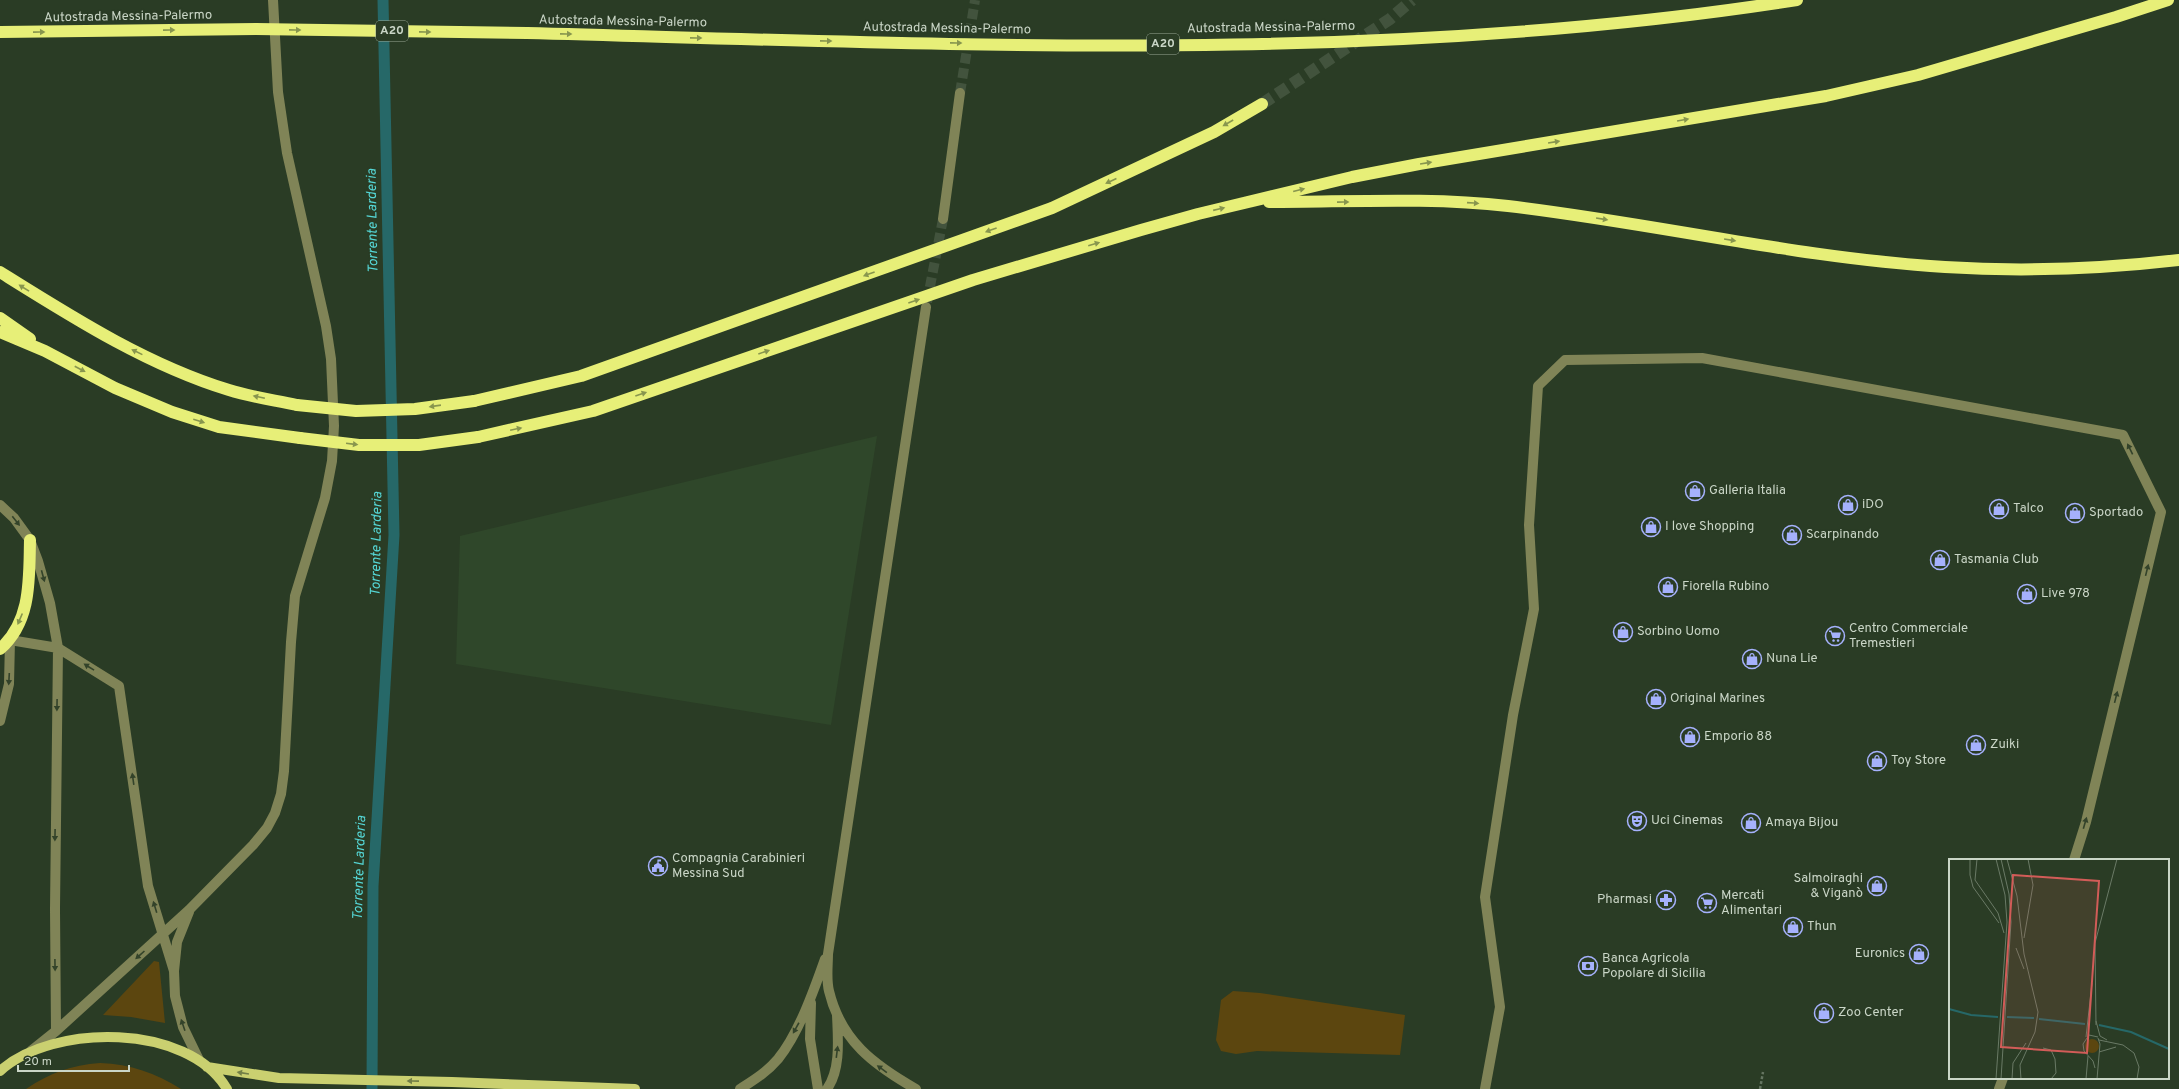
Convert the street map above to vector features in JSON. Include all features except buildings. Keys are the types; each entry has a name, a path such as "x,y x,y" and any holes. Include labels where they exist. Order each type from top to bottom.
{"highway":[{"name":"Autostrada Messina-Palermo","path":"0,32 256,29 527,33 975,44 1280,43 1434,38 1582,27 1712,14 1797,0"},
{"path":"0,332 45,351 115,388 172,412 219,427 359,445 419,445 478,437 593,411 973,280 1169,222 1352,177 1419,164 1826,96 1933,71 2109,20 2168,0"},
{"path":"0,272 63,312 134,351 190,377 230,391 297,405 356,411 415,409 474,401 581,376 1052,208 1214,132 1262,104"},
{"path":"1248,203 1422,200 1507,206 1778,247 1943,267 2011,270 2068,269 2179,260"},
{"path":"0,318 45,351"},
{"path":"0,649 10,640 21,618 29,593 30,540"}],"main road":[{"path":"0,1072 28,1053 60,1041 116,1037 169,1047 203,1064 279,1078 452,1082 635,1089"},
{"path":"203,1064 227,1089"}],"street":[{"path":"28,1053 56,1032 190,910 254,845 266,828 277,807 284,771 295,596 325,498 332,461 334,420 331,359 326,326 287,153 278,92 273,0"},
{"path":"943,220 960,93"},
{"path":"916,1089 883,1070 862,1052 837,1013 828,990 828,954 926,308"},
{"path":"1485,1089 1500,1007 1485,897 1513,715 1534,610 1529,525 1538,386 1565,360 1702,358 2123,435 2161,512 2086,822 2074,859"},
{"path":"0,505 14,518 30,540 38,561 50,604 58,648 55,909 56,1032"},
{"path":"0,721 9,684 10,640 58,648 119,686 148,886 174,972"},
{"path":"190,910 177,942 174,972 175,996 183,1027 203,1064"},
{"path":"740,1089 761,1076 779,1058 811,999 828,954"},
{"path":"811,999 810,1039 818,1089"},
{"path":"827,1089 834,1080 839,1040 837,1013"},
{"path":"1999,1089 2002,1079"}],"path":[{"path":"1760,1089 1763,1072"}],"shaded area":[{"path":"877,436 831,725 456,664 460,536"},
{"path":"154,961 159,962 165,1023 131,1017 103,1015"},
{"path":"1233,991 1260,993 1405,1015 1400,1055 1257,1051 1236,1054 1221,1051 1216,1040 1221,1000"},
{"path":"100,1063 122,1065 142,1070 162,1078 181,1089 26,1089 52,1074 70,1068"}],"waterway":[{"name":"Torrente Larderia","path":"372,1089 373,886 394,535 383,0"}],"tunnel":[{"path":"960,93 975,0"},
{"path":"1262,104 1390,19 1412,0"},
{"path":"927,302 943,219"}],"place":[{"name":"Galleria Italia","path":"1695,491"},
{"name":"iDO","path":"1848,505"},
{"name":"Talco","path":"1999,509"},
{"name":"Sportado","path":"2075,513"},
{"name":"I love Shopping","path":"1651,527"},
{"name":"Scarpinando","path":"1792,535"},
{"name":"Tasmania Club","path":"1940,560"},
{"name":"Fiorella Rubino","path":"1668,587"},
{"name":"Live 978","path":"2027,594"},
{"name":"Sorbino Uomo","path":"1623,632"},
{"name":"Centro Commerciale Tremestieri","path":"1835,636"},
{"name":"Nuna Lie","path":"1752,659"},
{"name":"Original Marines","path":"1656,699"},
{"name":"Emporio 88","path":"1690,737"},
{"name":"Zuiki","path":"1976,745"},
{"name":"Toy Store","path":"1877,761"},
{"name":"Uci Cinemas","path":"1637,821"},
{"name":"Amaya Bijou","path":"1751,823"},
{"name":"Compagnia Carabinieri Messina Sud","path":"658,866"},
{"name":"Salmoiraghi & Viganò","path":"1877,886"},
{"name":"Pharmasi","path":"1666,900"},
{"name":"Mercati Alimentari","path":"1707,903"},
{"name":"Thun","path":"1793,927"},
{"name":"Euronics","path":"1919,954"},
{"name":"Banca Agricola Popolare di Sicilia","path":"1588,966"},
{"name":"Zoo Center","path":"1824,1013"}]}
